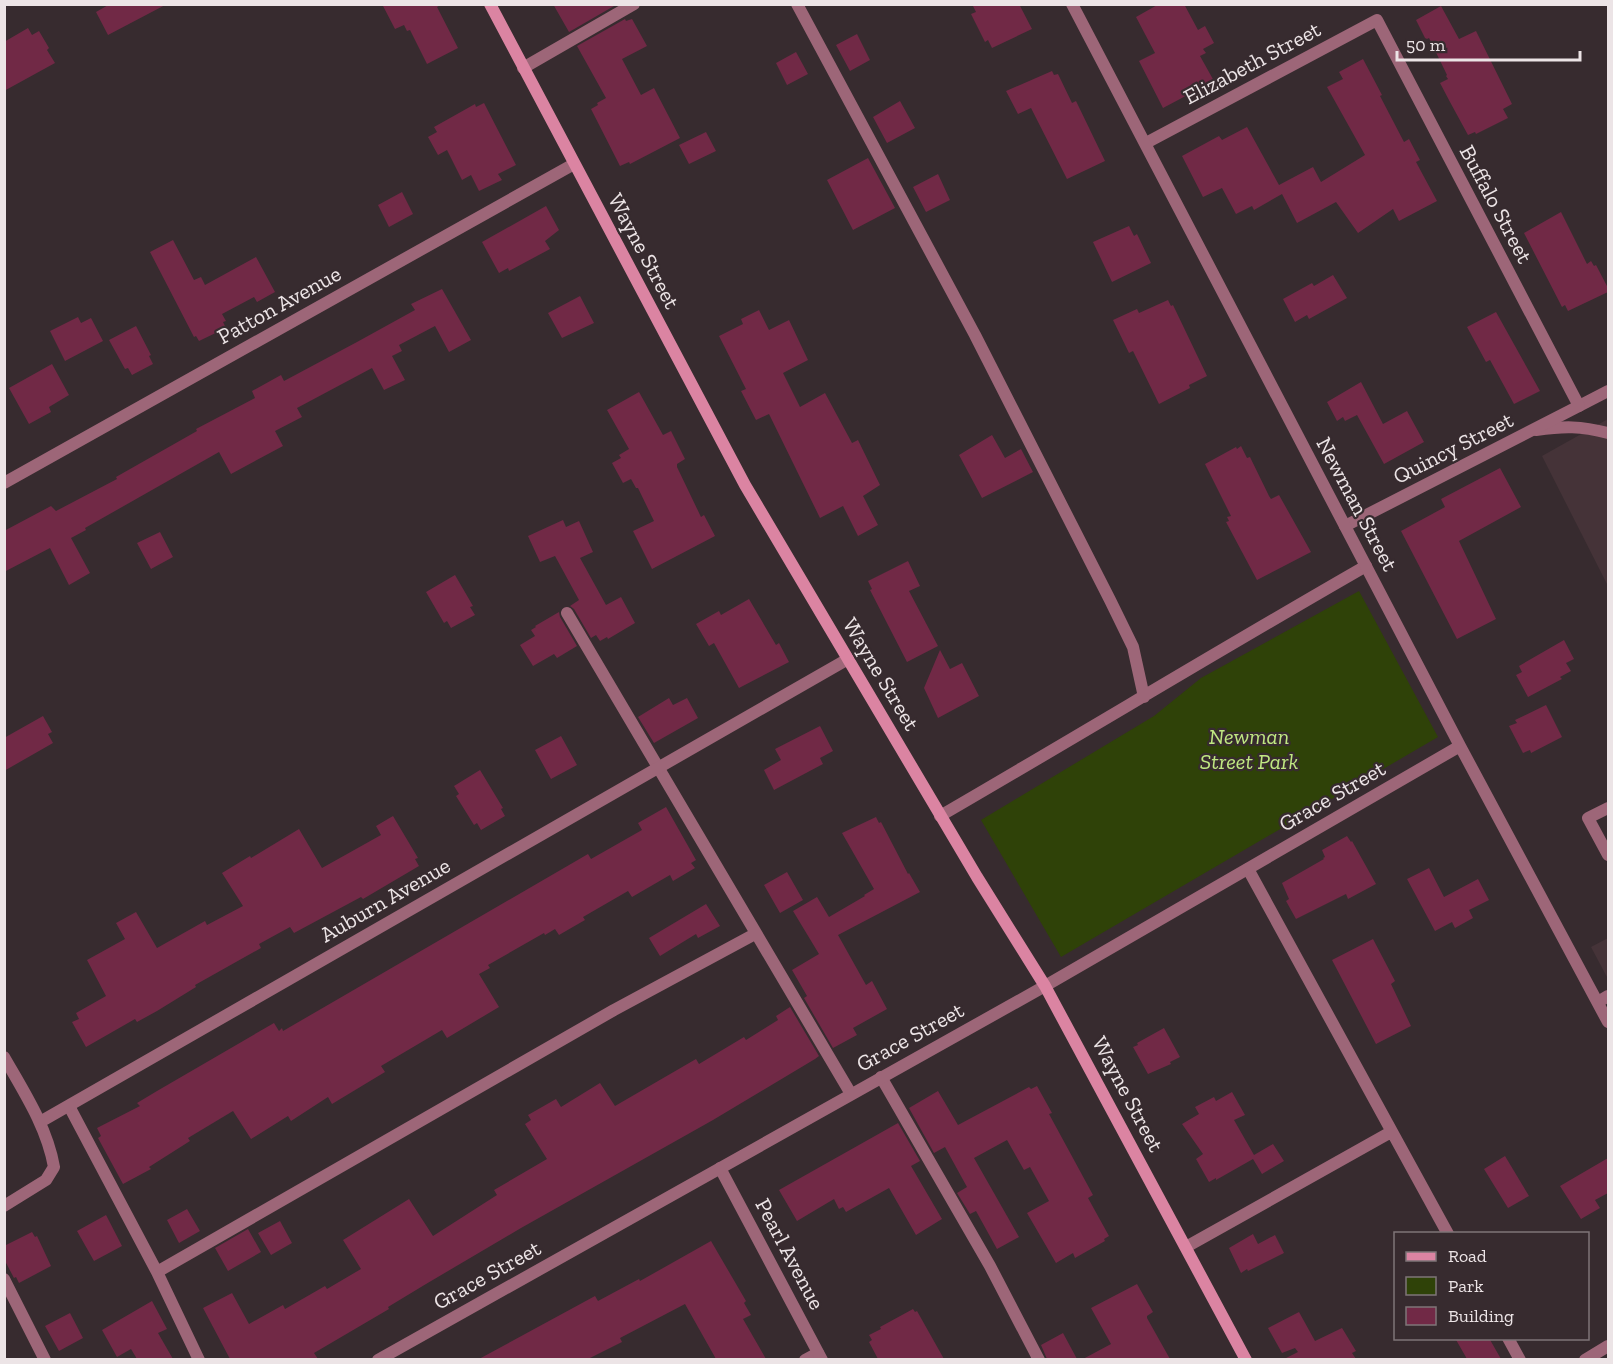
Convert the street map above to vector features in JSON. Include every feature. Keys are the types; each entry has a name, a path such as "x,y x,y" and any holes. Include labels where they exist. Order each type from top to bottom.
{"main road":[{"name":"Wayne Street","path":"490,4 745,485 940,816 1045,986 1246,1359"}],"street":[{"path":"523,68 634,4"},
{"path":"797,4 975,335 1110,600 1133,647 1144,697"},
{"name":"Newman Street","path":"1072,4 1460,746 1603,999 1608,1022"},
{"name":"Elizabeth Street","path":"1146,143 1377,20"},
{"name":"Buffalo Street","path":"1377,20 1579,406"},
{"name":"Patton Avenue","path":"4,483 574,164"},
{"name":"Quincy Street","path":"1345,526 1608,391"},
{"path":"1535,430 1579,426 1608,433"},
{"path":"940,816 1144,697 1185,670 1366,566"},
{"path":"567,613 851,1094"},
{"name":"Auburn Avenue","path":"40,1122 848,659"},
{"name":"Grace Street","path":"378,1359 1045,986 1460,746"},
{"path":"1608,808 1588,818 1608,855"},
{"path":"1248,869 1447,1232"},
{"path":"157,1272 604,1016 755,934"},
{"path":"4,1057 40,1122 51,1151 54,1167 46,1180 4,1206"},
{"path":"881,1077 990,1266 1039,1359"},
{"path":"69,1106 157,1272 199,1359"},
{"path":"1186,1247 1391,1132"},
{"name":"Pearl Avenue","path":"720,1168 820,1356"},
{"path":"4,1279 45,1359"},
{"path":"1509,1340 1520,1359"},
{"path":"1585,1359 1608,1346"},
{"path":"806,1359 820,1356"}],"shaded area":[{"path":"1608,419 1608,586 1542,456"},
{"path":"1608,938 1608,979 1591,947"}],"green space":[{"name":"Newman Street Park","path":"1359,591 1438,737 1061,957 981,820 1154,716 1201,678"}],"building":[{"path":"110,4 167,4 108,35 96,12"},
{"path":"382,4 442,4 437,7 458,48 427,64 410,30 407,31 404,25 395,29"},
{"path":"553,4 613,4 614,6 569,32"},
{"path":"972,4 1019,4 1032,29 992,48 988,40 985,42 971,14 976,12"},
{"path":"1159,4 1184,4 1198,30 1205,26 1214,43 1203,49 1206,53 1200,56 1214,81 1163,108 1139,61 1155,53 1136,17"},
{"path":"1441,6 1459,39 1476,31 1512,104 1503,109 1508,118 1476,134 1475,132 1468,135 1440,83 1448,79 1447,75 1429,38 1425,38 1416,20"},
{"path":"625,19 626,21 632,19 647,46 622,59 641,95 654,88 680,138 630,164 629,162 620,166 591,109 606,98 577,46"},
{"path":"28,28 32,35 39,31 55,63 4,91 4,42"},
{"path":"857,34 870,60 850,71 836,45"},
{"path":"796,52 808,74 787,85 776,63"},
{"path":"1363,59 1404,142 1409,139 1420,160 1416,162 1437,201 1399,221 1393,209 1358,233 1336,202 1297,223 1282,194 1254,210 1252,206 1236,214 1222,188 1203,197 1182,156 1219,136 1222,140 1247,127 1279,185 1313,167 1321,182 1365,155 1327,87 1343,79 1339,72"},
{"path":"1052,71 1054,75 1058,74 1072,103 1076,101 1105,161 1067,179 1031,108 1018,114 1006,91"},
{"path":"900,101 915,128 887,143 873,117"},
{"path":"484,103 516,165 498,174 502,180 479,191 471,175 462,180 447,150 438,155 428,137 437,132 434,127 475,104 476,107"},
{"path":"706,132 716,151 689,164 679,145"},
{"path":"868,158 895,208 853,230 827,180"},
{"path":"938,174 950,200 926,212 913,187"},
{"path":"402,192 413,214 389,227 378,205"},
{"path":"546,206 559,230 545,241 550,249 509,271 508,268 499,273 482,242"},
{"path":"1561,212 1587,264 1591,261 1594,266 1596,265 1608,288 1608,292 1568,311 1565,305 1562,307 1524,233"},
{"path":"1129,226 1134,236 1137,234 1151,263 1112,282 1093,242"},
{"path":"173,240 194,280 201,277 205,285 256,257 275,292 257,302 254,297 222,314 226,321 223,322 226,328 199,341 196,336 194,337 150,252"},
{"path":"1333,275 1347,298 1309,319 1307,315 1295,322 1283,299 1312,283 1314,286"},
{"path":"442,289 471,340 449,352 435,326 399,345 402,351 392,356 405,380 384,390 372,368 297,408 302,417 275,431 283,446 231,474 219,452 85,528 86,530 71,538 90,573 69,585 50,548 4,572 4,531 51,506 56,511 117,479 116,477 197,431 196,429 255,398 252,391 281,375 284,381 357,342 415,310 411,304"},
{"path":"580,296 594,323 562,338 548,313"},
{"path":"1168,300 1171,306 1173,305 1207,376 1159,404 1133,351 1129,353 1113,320 1137,309 1139,313"},
{"path":"759,310 769,330 789,320 808,360 783,373 800,407 825,393 852,443 858,440 880,485 863,496 878,525 858,536 843,506 820,518 769,414 756,420 741,391 746,389 719,336 743,324 741,319"},
{"path":"1496,312 1540,391 1514,404 1490,360 1486,362 1467,327"},
{"path":"78,317 81,323 91,318 103,341 65,361 50,331"},
{"path":"136,326 151,355 149,356 153,364 132,375 128,368 125,369 109,340"},
{"path":"52,364 69,395 49,407 51,412 29,424 9,388"},
{"path":"1361,382 1383,424 1407,411 1424,442 1384,464 1357,415 1345,421 1343,417 1337,421 1327,402"},
{"path":"639,392 663,435 671,431 685,459 677,464 677,467 701,517 704,515 715,536 652,569 633,531 654,521 638,488 631,479 623,483 612,463 621,458 619,455 629,449 607,410"},
{"path":"992,435 1005,458 1021,449 1033,472 982,498 959,455"},
{"path":"1241,446 1247,458 1250,457 1271,499 1279,495 1311,552 1257,580 1226,522 1229,521 1227,517 1231,516 1205,464"},
{"path":"1500,468 1521,507 1459,541 1496,619 1457,639 1401,531 1445,507 1441,499"},
{"path":"563,520 566,527 579,521 593,552 580,558 606,605 621,597 635,623 608,639 607,637 600,641 596,635 591,638 570,606 579,600 555,556 540,562 528,536"},
{"path":"160,532 173,557 151,569 137,543"},
{"path":"908,561 920,586 909,591 938,646 907,662 870,590 872,589 868,581"},
{"path":"455,575 473,606 470,607 475,615 451,628 447,621 444,623 426,592"},
{"path":"749,599 776,645 779,643 789,662 739,688 714,643 709,646 696,624 719,611 721,615"},
{"path":"559,612 577,646 557,658 554,654 533,666 520,645 535,636 531,630 535,626"},
{"path":"1564,640 1574,659 1566,663 1571,671 1560,677 1562,679 1528,697 1516,675 1522,672 1519,666"},
{"path":"940,650 950,669 962,663 979,696 938,718 924,688"},
{"path":"669,698 673,705 687,698 698,718 654,743 638,717"},
{"path":"1546,705 1562,737 1531,753 1530,750 1523,753 1509,726 1517,723 1515,720"},
{"path":"43,716 52,732 48,734 53,743 4,771 4,738"},
{"path":"820,726 833,751 820,758 823,764 774,790 764,770 781,760 775,749"},
{"path":"561,736 577,765 551,779 535,750"},
{"path":"480,770 503,808 501,809 505,816 481,830 477,823 474,825 456,796 459,794 454,786"},
{"path":"666,807 696,860 691,863 695,868 673,881 670,875 632,897 628,891 583,917 585,920 559,935 555,929 545,935 544,933 488,965 490,968 479,974 499,1007 447,1038 442,1030 381,1066 385,1072 332,1104 328,1097 291,1121 288,1116 251,1139 233,1111 188,1138 190,1141 149,1167 151,1169 123,1184 98,1138 101,1136 97,1128 140,1106 137,1103 274,1023 279,1031 282,1028 283,1031 588,854 591,859 642,830 638,823"},
{"path":"393,816 418,858 415,859 419,866 363,899 361,897 294,933 290,927 259,944 261,948 195,985 196,987 157,1011 137,1022 135,1019 86,1047 72,1022 79,1019 76,1013 106,996 87,960 125,939 116,923 136,912 157,948 205,921 207,925 243,906 222,873 250,856 251,858 299,829 322,868 381,835 376,826"},
{"path":"876,817 920,892 838,935 866,985 872,981 887,1009 853,1028 857,1035 833,1048 804,998 807,996 792,970 819,954 793,911 817,897 829,917 874,889 842,833"},
{"path":"1347,836 1376,884 1348,899 1346,894 1296,919 1286,901 1289,899 1282,883 1324,859 1322,850"},
{"path":"1429,868 1444,897 1478,879 1489,900 1469,910 1473,918 1455,928 1452,922 1435,931 1407,879"},
{"path":"787,872 803,900 780,913 764,885"},
{"path":"706,904 720,926 698,938 696,934 660,956 649,938"},
{"path":"1373,939 1395,981 1391,984 1411,1026 1376,1044 1332,960"},
{"path":"790,1007 819,1056 815,1059 426,1284 388,1307 389,1309 314,1353 318,1359 230,1359 203,1308 232,1293 249,1324 283,1305 285,1309 325,1286 327,1289 361,1269 343,1240 409,1199 433,1236 497,1195 494,1190 547,1159 525,1124 531,1120 528,1115 556,1099 561,1107 600,1083 615,1106 696,1059 699,1064 744,1037 746,1040 778,1020 776,1016"},
{"path":"1164,1028 1180,1057 1170,1062 1171,1064 1148,1074 1133,1047"},
{"path":"1037,1086 1052,1113 1049,1114 1093,1195 1088,1198 1109,1236 1104,1239 1105,1241 1075,1258 1073,1253 1056,1263 1027,1213 1049,1201 1030,1167 1024,1170 1007,1140 974,1158 1019,1237 997,1249 976,1211 970,1214 957,1193 967,1187 945,1147 934,1153 909,1108 938,1091 958,1125 1029,1087 1031,1089"},
{"path":"1232,1092 1245,1115 1234,1120 1254,1155 1273,1144 1284,1161 1262,1174 1253,1159 1209,1182 1196,1159 1203,1154 1182,1124 1199,1114 1195,1107 1214,1097 1216,1101"},
{"path":"898,1123 920,1161 911,1166 942,1219 916,1235 889,1188 846,1212 843,1207 839,1209 834,1199 797,1221 779,1190"},
{"path":"1505,1156 1529,1196 1508,1208 1484,1169"},
{"path":"1608,1158 1608,1193 1595,1200 1600,1208 1581,1219 1560,1186"},
{"path":"187,1209 200,1231 179,1243 167,1220"},
{"path":"106,1215 122,1246 94,1261 77,1231"},
{"path":"280,1221 292,1243 271,1255 258,1233"},
{"path":"248,1229 261,1252 228,1271 215,1248"},
{"path":"32,1232 35,1237 37,1236 51,1266 19,1283 4,1259 4,1246"},
{"path":"1253,1234 1258,1244 1275,1235 1284,1253 1241,1273 1229,1248"},
{"path":"711,1241 746,1301 744,1303 751,1315 743,1319 766,1359 716,1359 685,1304 620,1338 622,1342 588,1359 479,1359 595,1296 598,1301 639,1279 640,1281"},
{"path":"1137,1284 1153,1312 1147,1318 1170,1359 1083,1359 1111,1344 1091,1308"},
{"path":"152,1301 167,1329 158,1333 173,1359 137,1359 131,1349 117,1357 102,1330"},
{"path":"913,1309 917,1311 944,1359 878,1359 869,1342 872,1340 869,1335"},
{"path":"1299,1312 1315,1341 1342,1328 1356,1351 1352,1353 1356,1359 1284,1359 1298,1352 1295,1348 1282,1353 1268,1328"},
{"path":"70,1313 83,1338 59,1351 45,1326"},
{"path":"1063,1333 1077,1359 1047,1359 1041,1345"},
{"path":"1456,1340 1490,1340 1501,1359 1467,1359"}]}
